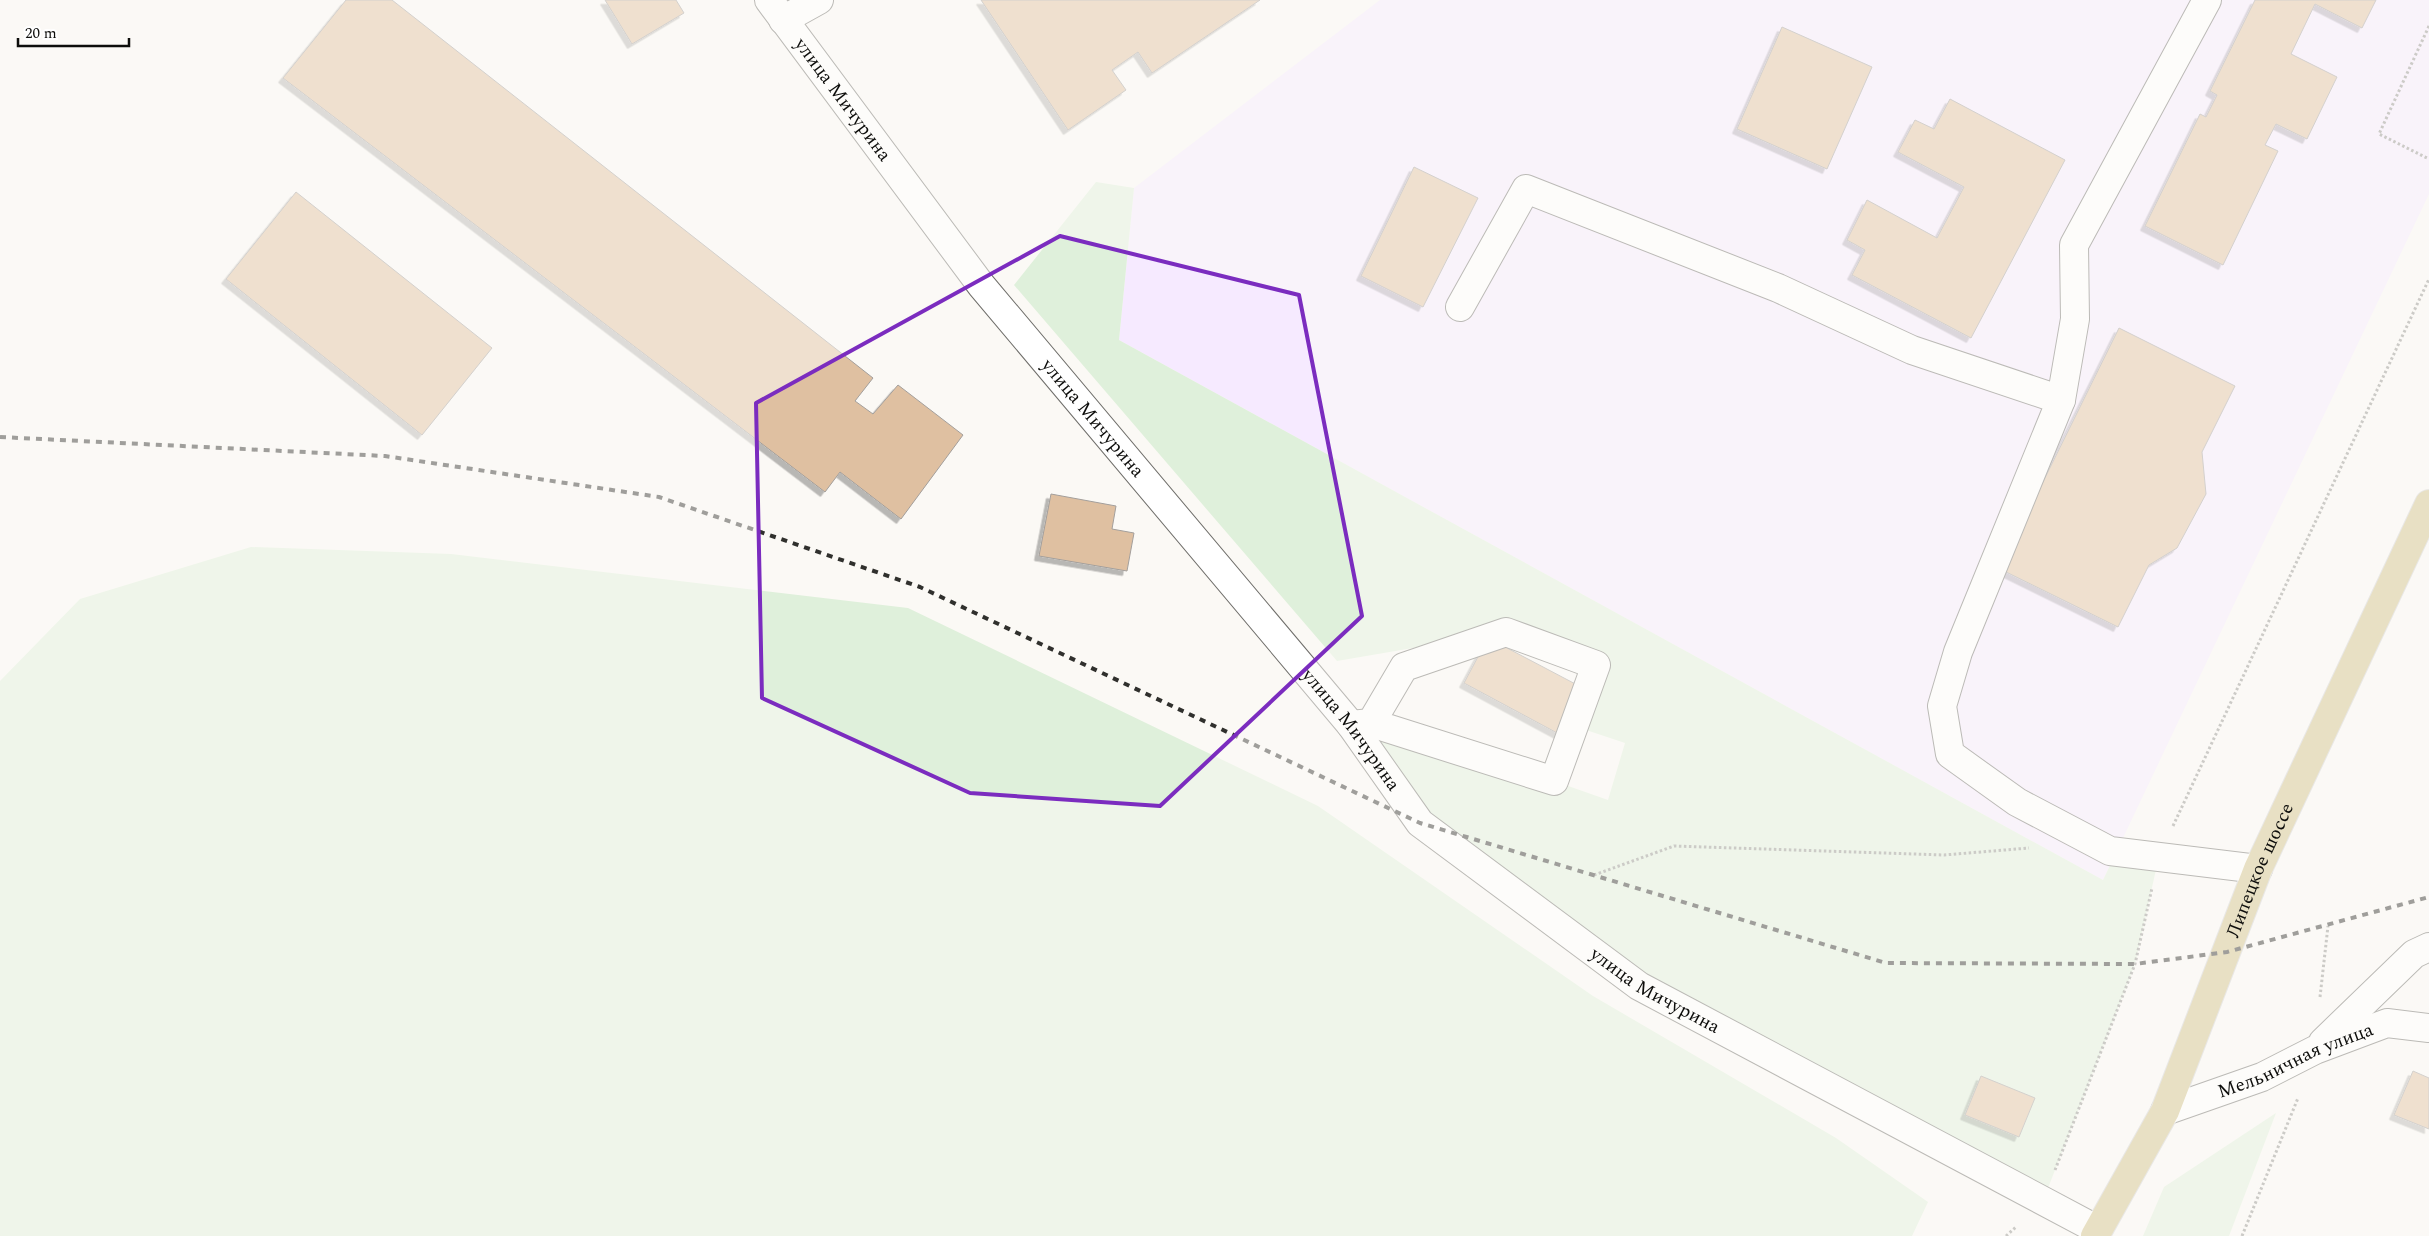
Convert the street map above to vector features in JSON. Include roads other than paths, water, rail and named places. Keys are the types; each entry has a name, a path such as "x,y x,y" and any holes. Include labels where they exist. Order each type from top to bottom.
{"main road":[{"name":"Липецкое шоссе","path":"2096,1233 2165,1111 2258,869 2429,504"}],"street":[{"name":"улица Мичурина","path":"819,0 776,10 981,285 1361,724 1420,823 1639,986 2043,1201 2096,1233"},
{"path":"2207,0 2074,245 2075,319 2061,400 1958,652 1942,706 1950,754 2017,802 2110,851 2258,869"},
{"path":"1460,307 1526,190 1778,288 1912,350 2061,400"},
{"path":"1506,632 1596,665 1554,782 1361,724 1404,667 1506,632"},
{"path":"2315,1050 2414,954 2429,947"},
{"name":"Мельничная улица","path":"2165,1111 2262,1077 2315,1050 2387,1023 2429,1028"}],"railway":[{"path":"0,437 385,456 659,497 920,587 1420,823 1886,963 2135,964 2227,952 2429,897"}]}
